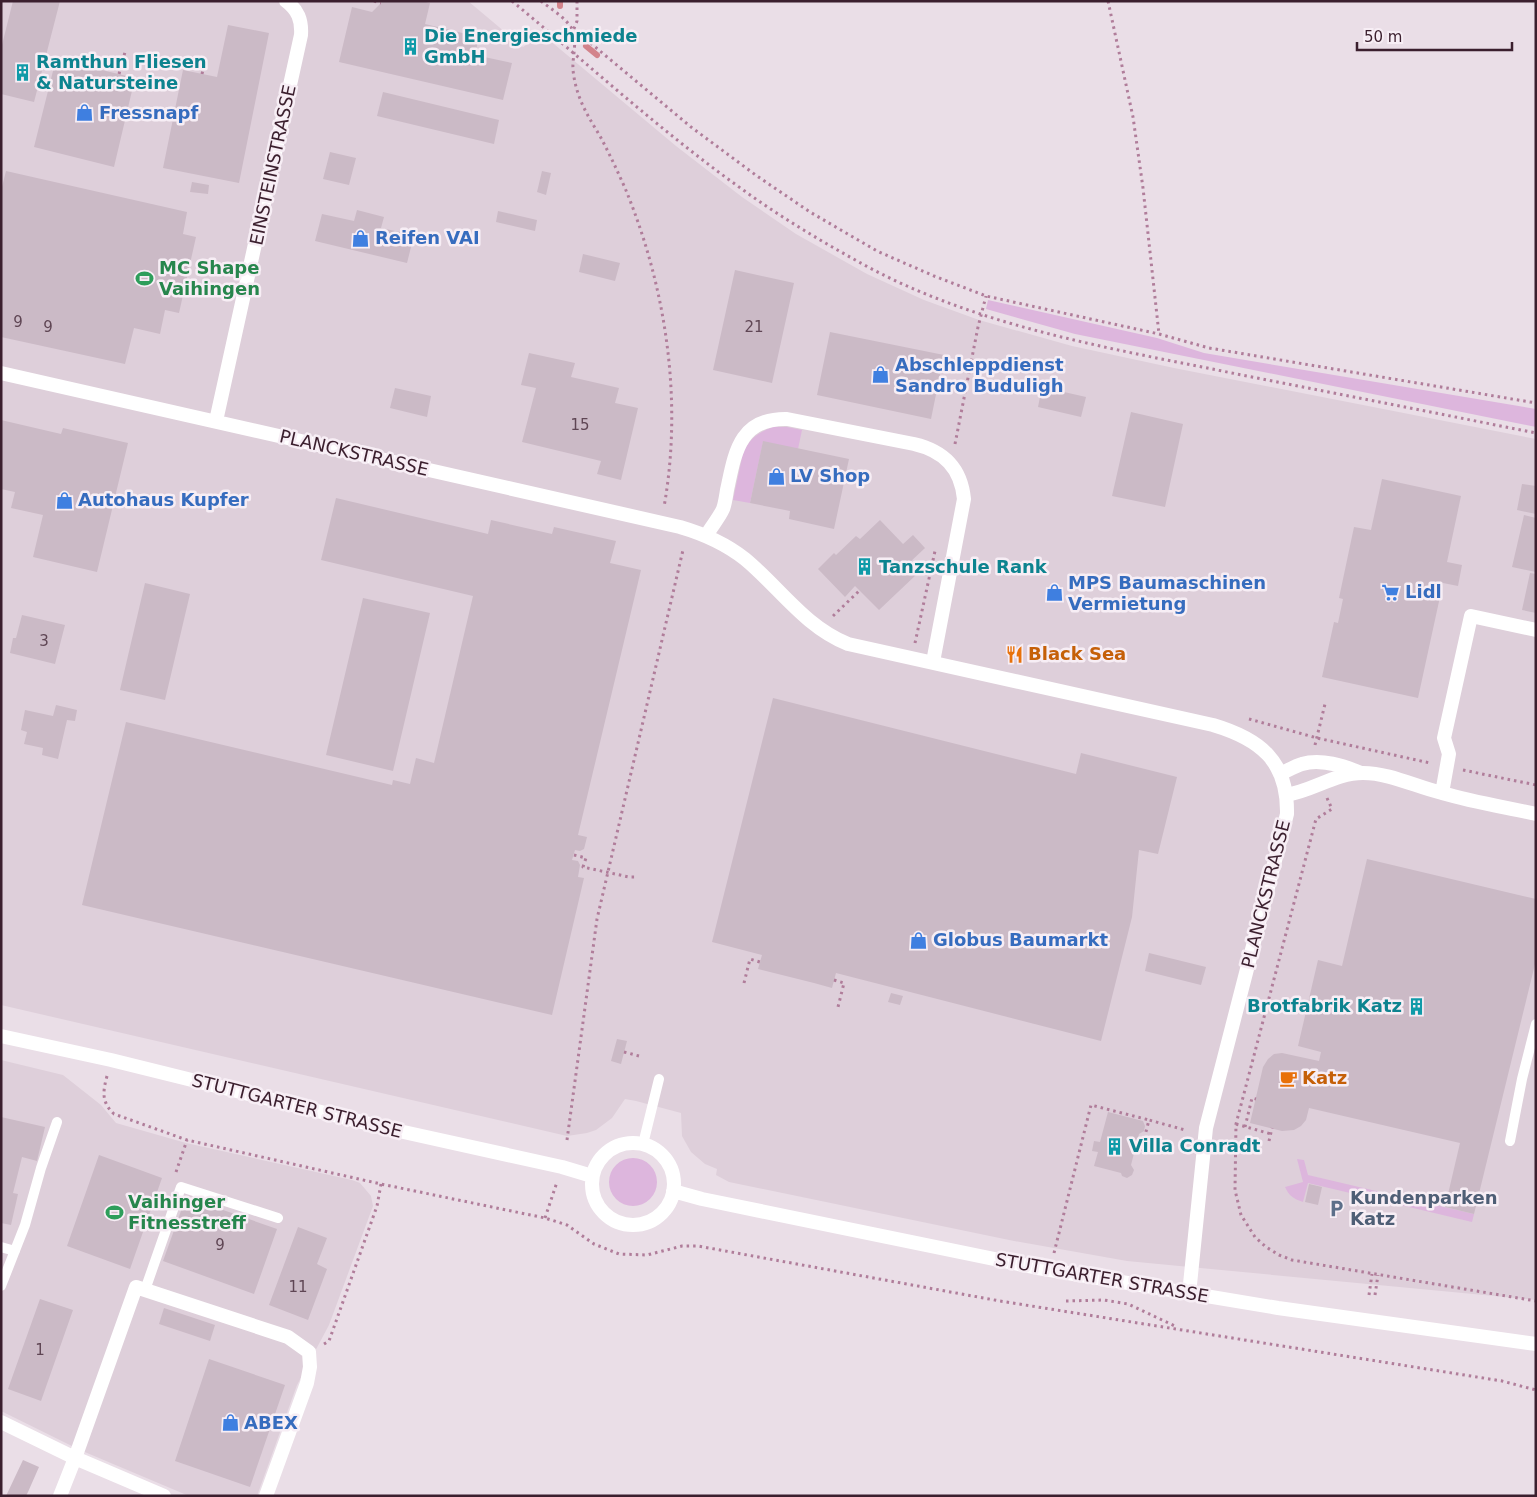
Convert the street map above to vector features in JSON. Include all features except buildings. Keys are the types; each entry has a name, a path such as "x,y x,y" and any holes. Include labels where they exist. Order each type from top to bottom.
{"street":[{"name":"EINSTEINSTRASSE","path":"216,421 301,35 299,16 286,1"},
{"name":"PLANCKSTRASSE","path":"1,373 661,523 706,536 745,559 819,629 835,639 848,644 1146,709 1224,728 1259,745 1272,760 1280,774 1286,795 1286,814 1206,1128 1189,1294"},
{"path":"706,536 723,510 736,450 744,436 764,422 787,419 914,444 933,450 946,458 955,470 963,489 964,499 932,662"},
{"path":"1442,793 1449,754 1444,738 1470,616 1536,630"},
{"path":"1280,774 1303,764 1314,763 1347,767 1362,773"},
{"path":"1286,795 1301,793 1320,783 1340,777 1362,773 1379,774 1442,793 1536,814"},
{"name":"STUTTGARTER STRASSE","path":"1,1036 110,1060 390,1129 553,1165 592,1176"},
{"path":"623,1144 643,1144 656,1150 665,1158 671,1168 674,1180 673,1191 669,1202 662,1212 653,1219 631,1224 619,1222 609,1217 600,1209 592,1188 592,1176 596,1165 612,1148 623,1144"},
{"name":"STUTTGARTER STRASSE","path":"673,1191 702,1199 1009,1263 1278,1308 1536,1344"},
{"path":"60,1496 136,1287 288,1338 309,1352 310,1367 307,1384 266,1496"},
{"path":"1,1422 75,1458 164,1496"}],"lane":[{"path":"1510,1141 1522,1079 1536,1024"},
{"path":"643,1144 660,1079"},
{"path":"1,1286 25,1225 41,1168 58,1122"},
{"path":"145,1290 181,1187 278,1218"},
{"path":"1,1247 15,1251"}],"path":[{"path":"374,1 381,3"},
{"path":"512,1 680,142 745,192 800,228 870,268 926,294 981,314 1074,340 1175,362 1536,433"},
{"path":"541,1 569,24 573,31 575,39 573,70 579,96 614,163 633,208 649,255 660,303 668,352 671,402 670,451 661,523"},
{"path":"573,31 577,21 577,1"},
{"path":"1108,1 1133,117 1159,334"},
{"path":"573,31 582,36 691,127 810,212 877,251 934,276 986,296 1159,334 1209,348 1536,404"},
{"path":"119,74 125,52"},
{"path":"202,74 206,58"},
{"path":"978,327 986,296"},
{"path":"567,1140 591,951 607,872 683,550"},
{"path":"842,607 859,590"},
{"path":"1314,763 1313,753 1325,704"},
{"path":"1242,717 1317,738 1536,786"},
{"path":"1320,783 1332,809 1316,819 1236,1124 1235,1190 1241,1216 1255,1237 1266,1248 1292,1260 1536,1301"},
{"path":"574,855 586,858 584,867 630,878 635,877"},
{"path":"744,983 750,959 760,962"},
{"path":"834,980 844,983 838,1007"},
{"path":"624,1052 639,1056"},
{"path":"110,1060 103,1097 107,1106 114,1114 187,1140 381,1184 545,1218 567,1225 594,1244 619,1254 648,1255 682,1246 698,1246 1000,1301 1502,1381 1536,1390"},
{"path":"1245,1127 1252,1098 1256,1099"},
{"path":"1109,1109 1111,1102"},
{"path":"1054,1253 1091,1104 1185,1130"},
{"path":"1135,1149 1141,1151 1150,1120"},
{"path":"1236,1124 1271,1134"},
{"path":"1269,1141 1272,1128"},
{"path":"545,1218 557,1183"},
{"path":"329,1341 377,1206 381,1184"},
{"path":"1369,1294 1372,1274"},
{"path":"1375,1295 1378,1275"},
{"path":"1066,1301 1104,1300 1128,1304 1182,1330"}],"shaded area":[{"path":"1,1 468,1 523,47 542,34 676,146 742,197 796,234 867,274 924,300 979,320 1072,346 1174,368 1536,439 1536,1300 1127,1261 1014,1241 729,1182 716,1175 717,1169 705,1164 691,1152 682,1136 681,1113 636,1101 625,1099 612,1118 596,1130 567,1136 1,1005"},
{"path":"988,300 1157,338 1204,353 1536,409 1536,427 1075,334 986,309"},
{"path":"773,427 802,430 798,449 763,442 750,503 733,500 745,448 763,431"},
{"path":"1,1060 63,1075 101,1105 116,1123 186,1143 352,1180 360,1183 371,1196 373,1206 329,1325 297,1385 257,1496 189,1496 80,1450 1,1411"},
{"path":"633,1158 642,1160 650,1165 655,1173 657,1182 655,1191 650,1199 642,1204 633,1206 624,1204 616,1199 611,1191 609,1182 611,1173 616,1165 624,1160"},
{"path":"1297,1159 1304,1160 1308,1175 1474,1214 1472,1222 1308,1183 1303,1202 1300,1201 1290,1195 1285,1187 1303,1182"}],"waterway":[{"path":"560,1 560,6"},
{"path":"586,46 597,55"}],"place":[{"name":"Die Energieschmiede GmbH","path":"410,46"},
{"name":"Ramthun Fliesen & Natursteine","path":"22,72"},
{"name":"Fressnapf","path":"85,113"},
{"name":"Reifen VAI","path":"361,238"},
{"name":"MC Shape Vaihingen","path":"145,278"},
{"name":"Abschleppdienst Sandro Buduligh","path":"881,375"},
{"name":"LV Shop","path":"776,476"},
{"name":"Autohaus Kupfer","path":"64,500"},
{"name":"Tanzschule Rank","path":"865,567"},
{"name":"Lidl","path":"1391,592"},
{"name":"MPS Baumaschinen Vermietung","path":"1054,593"},
{"name":"Black Sea","path":"1014,654"},
{"name":"Globus Baumarkt","path":"919,940"},
{"name":"Brotfabrik Katz","path":"1416,1006"},
{"name":"Katz","path":"1288,1078"},
{"name":"Villa Conradt","path":"1115,1146"},
{"name":"Kundenparken Katz","path":"1336,1208"},
{"name":"Vaihinger Fitnesstreff","path":"114,1212"},
{"name":"ABEX","path":"230,1423"}]}
